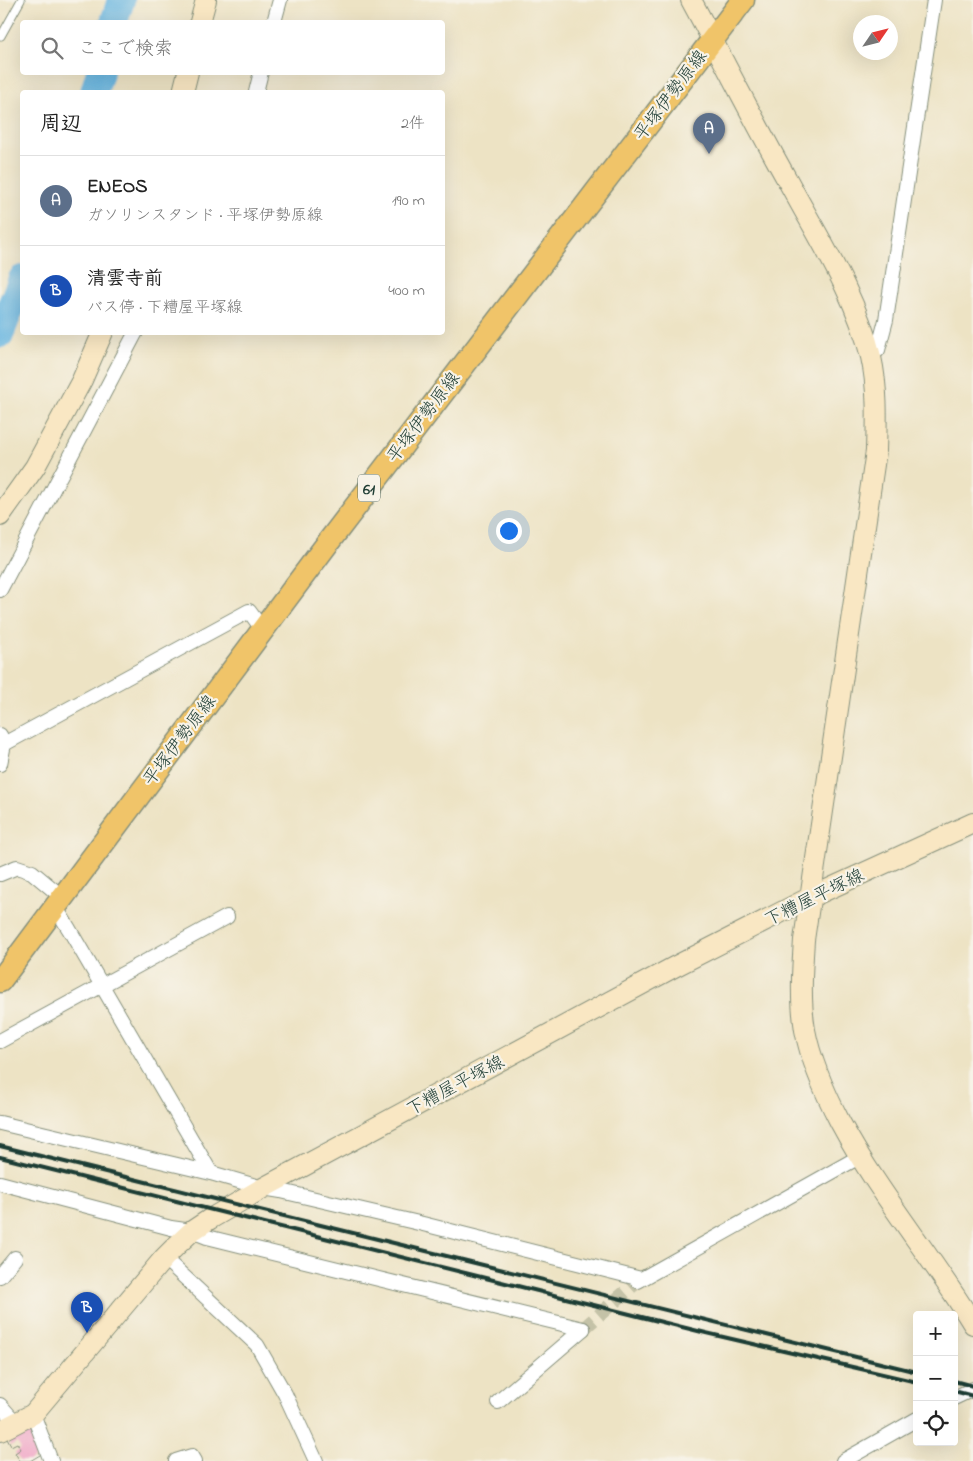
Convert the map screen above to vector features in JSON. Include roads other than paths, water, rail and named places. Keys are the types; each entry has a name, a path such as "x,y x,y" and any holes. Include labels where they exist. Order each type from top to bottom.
{"main road":[{"name":"平塚伊勢原線","path":"0,981 408,437 743,0"}],"street":[{"path":"201,20 206,0"},
{"path":"275,20 280,0"},
{"path":"691,0 830,258 854,308 870,356 876,383 878,411 876,451 804,940 800,989 805,1031 828,1099 859,1157 901,1221 950,1287 973,1324"},
{"path":"870,356 878,350 886,320 934,0"},
{"path":"184,90 187,75"},
{"path":"256,90 260,75"},
{"path":"0,516 35,467 82,380 102,335"},
{"path":"0,590 134,335"},
{"path":"0,764 2,739 249,611 263,630"},
{"name":"下糟屋平塚線","path":"7,1427 33,1414 164,1258 192,1231 210,1219 263,1188 674,967 809,898 973,824"},
{"path":"0,874 17,868 32,872 59,903 101,986 211,1173"},
{"path":"0,1041 227,917"},
{"path":"0,1123 211,1173 263,1188 423,1224 640,1280 859,1157"},
{"path":"0,1184 583,1329 498,1402"},
{"path":"0,1276 15,1258"},
{"path":"164,1258 257,1345 285,1394 316,1461"},
{"path":"958,1396 973,1389"},
{"path":"0,1405 7,1427"},
{"path":"33,1414 51,1461"},
{"path":"843,1461 913,1421"},
{"path":"176,1461 192,1456 195,1461"}],"lane":[{"path":"0,35 20,0"}],"waterway":[{"path":"115,20 121,0"},
{"path":"95,90 99,75"},
{"path":"0,334 20,284"}],"tunnel":[{"path":"583,1329 638,1281"}],"railway":[{"path":"0,1146 913,1371"},
{"path":"0,1157 706,1333 913,1381"},
{"path":"958,1382 973,1386"},
{"path":"958,1392 973,1396"}],"place":[{"name":"ENEOS","path":"709,154"},
{"name":"清雲寺前","path":"87,1333"}]}
